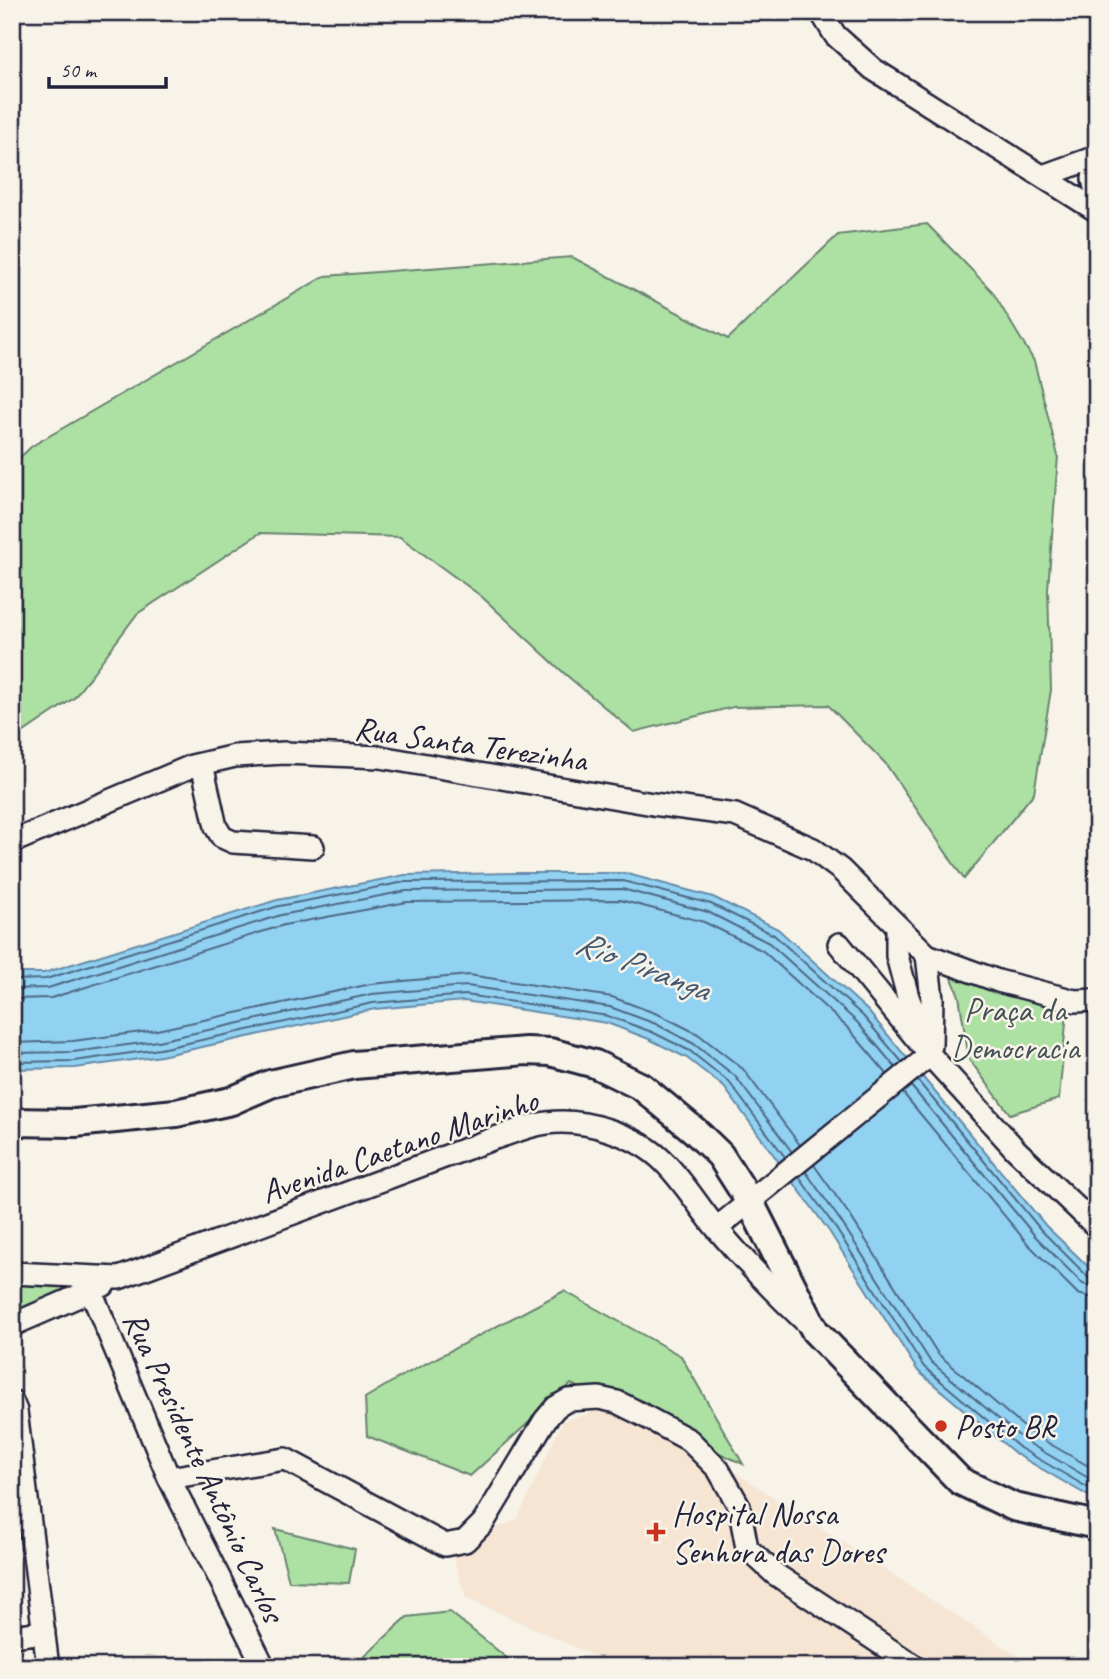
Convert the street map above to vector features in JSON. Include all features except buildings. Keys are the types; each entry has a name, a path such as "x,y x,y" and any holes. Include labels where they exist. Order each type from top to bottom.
{"main road":[{"path":"12,1122 75,1122 176,1113 231,1101 270,1084 355,1065 526,1051 550,1052 595,1064 642,1087 695,1131 720,1156 750,1202 815,1331 960,1481 1014,1507 1097,1525"}],"street":[{"path":"821,12 835,35 873,69 1097,211"},
{"path":"1043,176 1097,157 1093,179 1097,197"},
{"name":"Rua Santa Terezinha","path":"12,842 202,764 235,756 284,753 380,757 653,804 735,815 813,849 841,870 926,955"},
{"path":"202,764 216,827 222,837 233,842 313,847"},
{"path":"897,928 897,957 927,1059"},
{"path":"839,944 927,1059 1016,1150 1097,1227"},
{"path":"717,1228 927,1059 933,999 926,955 998,981 1075,1001 1097,1000"},
{"name":"Avenida Caetano Marinho","path":"12,1273 119,1278 495,1138 545,1123 573,1123 591,1126 639,1144 665,1163 765,1283 815,1331"},
{"path":"12,1325 119,1278"},
{"name":"Rua Presidente Antônio Carlos","path":"92,1291 169,1478 264,1667"},
{"path":"169,1478 285,1459 446,1545 465,1541 483,1523 545,1420 556,1407 568,1399 581,1397 617,1402 689,1440 705,1454 718,1469 739,1506 747,1548 775,1574 916,1667"},
{"path":"12,1401 16,1411 48,1667"},
{"path":"12,1636 44,1632"}],"shaded area":[{"name":"Hospital Nossa Senhora das Dores","path":"618,1405 704,1452 1035,1667 619,1667 466,1598 449,1545 517,1520 563,1421"}],"green space":[{"path":"927,224 992,291 1034,361 1058,456 1048,589 1051,690 1034,793 964,879 885,763 828,705 733,707 634,732 565,674 481,596 400,537 260,533 137,614 74,698 12,740 12,465 32,446 325,276 572,257 728,339 838,235"},
{"name":"Praça da Democracia","path":"943,955 1069,990 1059,1099 1010,1114 969,1059 959,996"},
{"path":"12,1273 119,1278 12,1325"},
{"path":"564,1291 681,1356 743,1464 571,1384 470,1476 367,1436 365,1398"},
{"path":"275,1529 355,1549 349,1583 289,1581"},
{"path":"450,1612 518,1667 365,1667 362,1659 407,1617"}],"water":[{"name":"Rio Piranga","path":"624,873 713,897 778,929 868,1011 1046,1226 1097,1275 1097,1501 1016,1454 918,1371 829,1231 724,1087 687,1058 649,1039 607,1023 464,1001 375,1009 161,1056 75,1068 12,1069 12,973 44,973 277,900 405,875"}],"place":[{"name":"Posto BR","path":"941,1426"},
{"name":"Hospital Nossa Senhora das Dores","path":"656,1532"}]}
